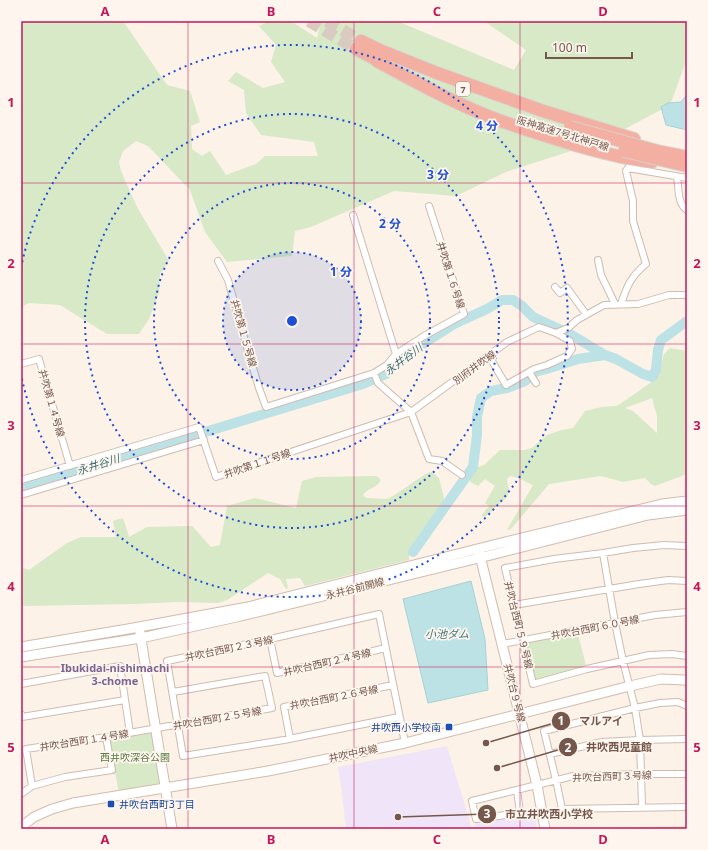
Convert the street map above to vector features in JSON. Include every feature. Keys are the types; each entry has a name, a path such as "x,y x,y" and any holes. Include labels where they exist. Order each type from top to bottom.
{"highway":[{"name":"阪神高速7号北神戸線","path":"359,45 435,87 499,112 624,152 687,166"},
{"name":"阪神高速7号北神戸線","path":"380,56 502,104 570,127 687,158"},
{"path":"380,56 687,158"},
{"path":"380,56 422,86 483,114 512,125 632,160 687,166"}],"street":[{"path":"618,304 626,288 637,272 646,264 634,221 633,201 626,171 628,168 687,178"},
{"path":"678,177 680,201 683,208 687,210"},
{"name":"井吹第１６号線","path":"266,407 374,374 387,365 396,354 424,336 464,314 429,206"},
{"path":"353,215 396,354"},
{"path":"598,260 601,275 618,304"},
{"name":"井吹第１５号線","path":"218,261 228,280 266,407"},
{"path":"555,287 560,293 567,288 586,314"},
{"path":"556,333 568,328 586,314 604,305 638,304 669,295 687,295"},
{"name":"別府井吹線","path":"411,412 507,342 539,327 556,333"},
{"path":"489,356 506,385 532,377 534,369 567,356 572,349 570,341 556,333"},
{"name":"井吹第１４号線","path":"21,364 39,359 70,466"},
{"path":"374,374 378,383 411,412 429,459 442,461 462,475"},
{"name":"井吹第１１号線","path":"21,480 199,427 216,478 411,412"},
{"path":"21,494 203,439"},
{"name":"永井谷前開線","path":"21,657 141,638 241,616 662,504 687,502"},
{"name":"永井谷前開線","path":"21,647 248,607 648,515 687,510"},
{"name":"井吹台西町５９号線","path":"687,546 664,545 633,548 554,559 505,568 533,684 587,669 649,655 672,654 687,656"},
{"name":"井吹台９号線","path":"480,553 537,785 545,829"},
{"path":"603,553 622,661 630,686 640,740 642,807"},
{"path":"514,605 608,588 668,580 687,581"},
{"name":"井吹台西町６０号線","path":"503,644 655,615 687,612"},
{"name":"井吹台西町２３号線","path":"399,717 290,739 183,756 167,661 379,614 405,743"},
{"path":"140,627 172,829"},
{"name":"井吹台西町２４号線","path":"270,639 277,673 386,648"},
{"path":"21,684 120,666 130,733"},
{"name":"井吹台西町２５号線","path":"155,729 272,708 265,676 173,692"},
{"name":"井吹中央線","path":"21,827 34,816 73,803 268,771 405,743 661,679 687,681"},
{"name":"井吹台西町２６号線","path":"290,739 284,707 393,685"},
{"path":"21,714 22,717 125,700"},
{"path":"687,706 678,702 660,703 544,731 562,809 687,807"},
{"name":"井吹台西町１４号線","path":"32,786 26,749 155,729"},
{"path":"21,794 32,786 65,777 112,770 106,737"},
{"path":"550,754 602,742 687,739"},
{"name":"井吹台西町３号線","path":"517,790 520,813 476,819 472,800 573,776 687,774"}],"shaded area":[{"path":"447,746 472,829 346,829 338,767"},
{"path":"535,815 537,829 476,829 474,822"}],"green space":[{"path":"21,21 123,21 167,85 190,91 200,122 191,126 192,149 202,156 210,151 226,175 256,164 265,156 318,156 314,142 261,135 246,113 244,90 228,81 236,72 263,88 285,82 271,62 276,45 259,26 269,21 280,23 281,21 291,21 317,38 321,21 397,21 514,70 526,50 484,21 687,21 687,59 670,105 602,141 506,172 456,196 394,191 311,227 295,231 292,256 227,262 205,232 190,190 148,146 136,141 123,151 119,162 121,171 137,207 169,261 160,274 159,293 149,319 139,334 107,334 60,305 29,303 21,307"},
{"path":"670,348 687,351 687,474 655,486 645,478 623,482 601,476 549,484 511,529 507,530 533,485 519,478 510,476 507,479 509,490 507,497 485,517 481,516 489,506 485,503 495,486 485,479 478,486 470,482 470,478 476,468 484,465 500,450 525,450 532,448 547,435 573,428 585,411 620,404 653,381 661,367 664,354","holes":["652,398 657,416 657,433 633,411 625,408"]},
{"path":"432,472 439,478 445,502 409,553 409,560 305,586 300,578 286,579 288,588 286,589 280,579 268,573 227,600 218,603 176,602 21,607 21,567 29,570 67,543 81,537 116,537 113,521 123,518 129,537 147,527 192,526 211,547 220,545 227,506 255,498 296,508 302,481 316,477 376,476 381,480 379,483 363,495 367,498 387,499 427,473"},
{"path":"577,631 587,669 533,684 522,641"},
{"name":"西井吹深谷公園","path":"153,731 161,775 159,783 151,787 119,793 109,739"},
{"path":"687,826 687,829 558,829"}],"water":[{"path":"687,94 687,130 666,125 661,107 668,103 681,102"},
{"name":"小池ダム","path":"471,581 485,639 488,690 428,703 403,599"}],"waterway":[{"name":"永井谷川","path":"21,488 363,384 386,374 407,354 454,324 487,309 502,300 513,300 522,306 533,317 570,334 605,355 652,377 656,370 658,350 661,340 687,321"},
{"path":"413,552 473,467 477,435 477,417 481,398 491,391 507,388 525,381 535,372 578,359 605,355"}],"tunnel":[{"path":"309,21 356,49"},
{"path":"327,21 361,41"}],"place":[{"name":"井吹西小学校南","path":"449,727"},
{"name":"マルアイ","path":"486,743"},
{"name":"井吹西児童館","path":"497,768"},
{"name":"井吹台西町3丁目","path":"111,804"},
{"name":"市立井吹西小学校","path":"398,817"}],"district":[{"name":"Ibukidai-nishimachi 3-chome","path":"115,673"}]}
